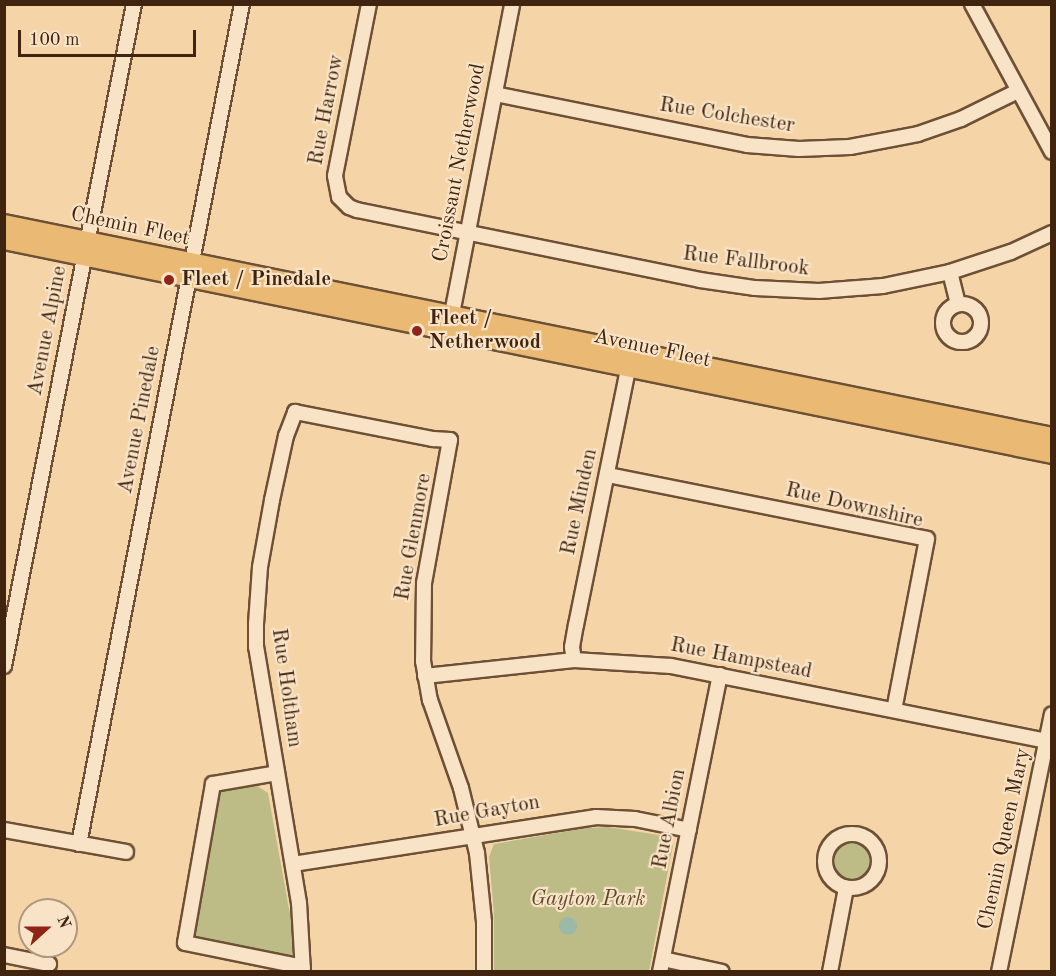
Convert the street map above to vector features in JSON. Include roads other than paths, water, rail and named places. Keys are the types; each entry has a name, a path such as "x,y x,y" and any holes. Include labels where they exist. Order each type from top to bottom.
{"main road":[{"name":"Chemin Fleet","path":"4,224 86,248 245,281"},
{"name":"Chemin Fleet","path":"4,240 86,248"},
{"name":"Avenue Fleet","path":"245,281 630,360 1052,454"},
{"name":"Avenue Fleet","path":"630,360 1052,437"}],"street":[{"name":"Avenue Alpine","path":"4,666 134,4"},
{"name":"Avenue Pinedale","path":"79,844 242,4"},
{"name":"Rue Harrow","path":"369,4 335,176 336,190 343,203 357,210 467,232"},
{"name":"Croissant Netherwood","path":"451,322 512,4"},
{"path":"972,4 1052,152"},
{"name":"Rue Colchester","path":"495,94 747,145 799,149 850,147 918,134 961,119 1018,91"},
{"name":"Rue Fallbrook","path":"467,232 700,280 755,288 839,290 914,281 950,272 1011,252 1052,233"},
{"path":"950,272 958,304"},
{"name":"Rue Minden","path":"574,660 572,647 576,625 630,360"},
{"name":"Rue Glenmore","path":"294,412 433,439 450,440 424,583 422,640 425,676 473,836 483,901 484,972"},
{"name":"Rue Holtham","path":"294,412 286,436 272,500 256,597 256,647 299,903 303,969"},
{"name":"Rue Downshire","path":"608,475 927,539 894,710"},
{"name":"Rue Hampstead","path":"425,676 574,660 661,664 1046,741"},
{"name":"Rue Albion","path":"662,965 720,675"},
{"name":"Chemin Queen Mary","path":"999,972 1052,714"},
{"path":"277,773 213,784 185,944 303,969"},
{"name":"Rue Gayton","path":"293,864 596,817 635,819 689,830"},
{"path":"4,830 126,852"},
{"path":"855,834 871,842 876,849 879,866 871,882 855,889 846,888 831,878 825,861 827,852 838,838 855,834"},
{"path":"830,972 846,888"},
{"path":"4,955 49,964"},
{"path":"662,965 722,972"}],"place":[{"name":"Fleet / Pinedale","path":"169,280"},
{"name":"Fleet / Netherwood","path":"417,331"}],"park label":[{"name":"Gayton Park","path":"588,900"}]}
